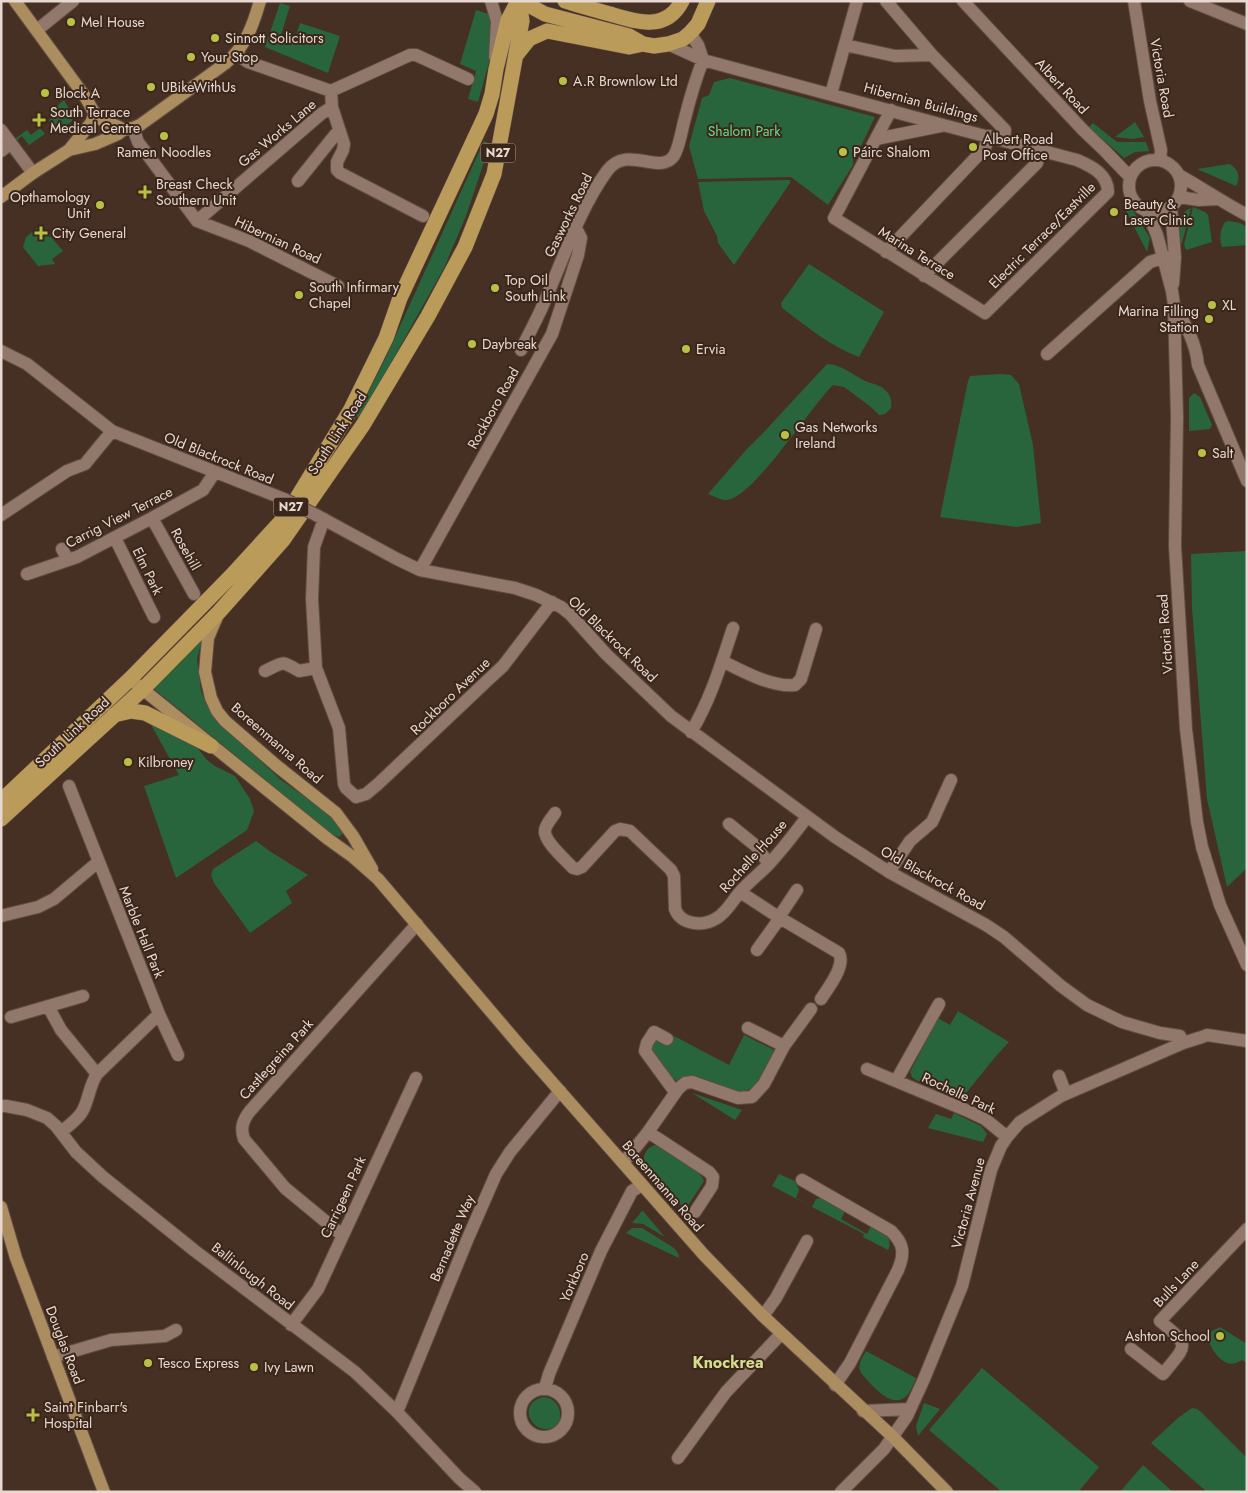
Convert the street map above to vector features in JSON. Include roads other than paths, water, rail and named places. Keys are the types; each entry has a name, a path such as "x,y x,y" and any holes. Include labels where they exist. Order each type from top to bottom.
{"highway":[{"name":"N27","path":"1,801 130,679 232,575 286,516 350,411 386,338 400,298 477,134 492,94 508,20 520,1"},
{"name":"N27","path":"516,55 522,21 520,1"},
{"path":"520,1 545,14 629,36 643,44"},
{"path":"565,1 645,23 661,21 681,4"},
{"path":"516,55 529,39 547,31 629,46 668,44 682,39 690,33 698,24 708,1"},
{"name":"South Link Road","path":"1,819 142,690 219,612 283,540 363,425 428,316 465,247 494,174 516,55"},
{"path":"112,716 131,711 145,713 211,746"}],"main road":[{"path":"15,1 86,98 95,114 102,120 128,129"},
{"path":"69,150 95,144 149,118 236,54 250,33 260,1"},
{"path":"1,197 33,173 69,150 92,123 95,114"},
{"name":"Boreenmanna Road","path":"219,612 208,638 205,672 211,698 217,711 224,721 336,813 353,836 378,879"},
{"name":"Boreenmanna Road","path":"130,679 378,879 560,1092 704,1255 762,1316 864,1410 947,1492"},
{"name":"Douglas Road","path":"1,1207 16,1258 104,1492"}],"street":[{"path":"37,30 73,1"},
{"path":"491,1 497,20 496,70"},
{"path":"831,94 857,1"},
{"name":"Hibernian Buildings","path":"886,1 932,55 1006,130 1004,139"},
{"name":"Albert Road","path":"963,1 1082,129 1128,174"},
{"name":"Victoria Road","path":"1134,1 1150,101 1161,150 1160,160"},
{"path":"1190,1 1247,24"},
{"path":"690,33 698,45 703,60"},
{"name":"Hibernian Buildings","path":"668,44 703,60 1077,160 1102,175"},
{"path":"844,45 895,56 932,55"},
{"path":"236,54 248,62 331,91 410,55 416,55 468,79"},
{"name":"Gasworks Road","path":"521,350 545,301 576,228 600,181 614,164 631,159 663,163 675,154 685,114 703,60"},
{"path":"331,91 332,107 344,144 337,170 423,216"},
{"name":"Gas Works Lane","path":"197,221 321,114 332,107"},
{"path":"876,139 891,110"},
{"path":"876,139 943,125"},
{"path":"128,129 197,221"},
{"path":"1,130 6,147 33,173"},
{"path":"298,181 339,130"},
{"path":"886,252 985,148 989,136"},
{"name":"Marina Terrace","path":"876,139 834,218 985,313"},
{"path":"924,276 1037,163 1040,149"},
{"path":"1102,175 1128,174 1142,162 1160,160 1168,163 1180,175 1217,199 1247,215"},
{"path":"1128,174 1128,187 1134,202 1147,211 1162,212 1175,202 1182,190 1180,175"},
{"name":"Electric Terrace/Eastville","path":"985,313 1108,192 1102,175"},
{"path":"1175,202 1217,199"},
{"name":"Victoria Road","path":"1175,202 1169,257 1174,305 1175,564 1187,734 1196,816 1202,847 1220,905 1243,949 1247,965"},
{"name":"Victoria Road","path":"1147,211 1169,257"},
{"name":"Hibernian Road","path":"197,221 249,241 338,286"},
{"name":"Rockboro Road","path":"420,570 552,334 582,238 576,228"},
{"path":"1047,354 1150,262 1169,257"},
{"path":"1174,305 1196,348 1198,365 1247,481"},
{"name":"Old Blackrock Road","path":"1,350 27,364 112,431 284,500 420,570 498,583 552,602 570,614 614,661 671,716 807,816 889,872 996,931 1055,981 1087,1005 1118,1020 1160,1033 1180,1036 1183,1044"},
{"path":"1175,362 1198,365"},
{"path":"1,515 67,471 85,464 112,431"},
{"name":"Carrig View Terrace","path":"27,574 65,555 115,538 152,518 203,490 215,472"},
{"name":"Rosehill","path":"152,518 194,594"},
{"name":"Boreenmanna Road","path":"320,518 314,546 312,599 316,668 339,728 344,784 356,798"},
{"name":"Elm Park","path":"115,538 154,617"},
{"name":"Rockboro Avenue","path":"356,798 366,794 378,784 503,666 552,602"},
{"path":"691,732 703,713 733,628"},
{"path":"722,661 780,685 795,685 801,679 816,629"},
{"path":"265,671 284,662 299,671 316,668"},
{"path":"889,872 910,841 932,822 951,780"},
{"name":"Marble Hall Park","path":"69,786 159,1014 178,1055"},
{"name":"Rochelle House","path":"555,813 545,828 546,836 548,842 573,868 579,869 615,832 620,829 630,831 672,870 674,876 675,908 679,916 686,922 693,924 710,921 721,915 740,892 769,864 807,816"},
{"path":"729,824 756,846 769,864"},
{"path":"1,916 38,906 54,899 98,862"},
{"path":"757,950 796,890"},
{"path":"740,892 839,953 841,965 821,999"},
{"name":"Castlegreina Park","path":"342,1235 281,1183 244,1139 242,1124 250,1110 417,924"},
{"path":"11,1017 83,996"},
{"name":"Rochelle Park","path":"896,1081 939,1004"},
{"path":"48,1006 61,1030 97,1074"},
{"path":"623,1163 682,1085 692,1082 738,1098 752,1097 764,1084 784,1046 811,1009"},
{"path":"61,1132 82,1112 91,1085 97,1074 159,1014"},
{"path":"748,1028 784,1046"},
{"path":"667,1039 654,1032 647,1043 645,1051 675,1092"},
{"path":"1160,1033 1164,1052"},
{"path":"1183,1044 1207,1035 1247,1041"},
{"name":"Victoria Avenue","path":"841,1492 884,1449 910,1409 934,1358 962,1286 990,1175 1006,1137 1020,1122 1066,1094 1183,1044"},
{"name":"Rochelle Park","path":"867,1069 981,1117 1001,1130 1006,1137"},
{"path":"1059,1076 1066,1094"},
{"name":"Carrigeen Park","path":"291,1325 318,1289 416,1078"},
{"name":"Bernadette Way","path":"397,1412 496,1174 510,1152 560,1092"},
{"name":"Ballinlough Road","path":"1,1106 16,1107 38,1113 47,1118 61,1132 76,1152 98,1173 195,1251 291,1325 343,1362 397,1412 475,1492"},
{"path":"648,1132 709,1172 712,1176 712,1186 695,1212"},
{"path":"802,1180 891,1231 900,1242 903,1255 898,1270 850,1363 835,1385"},
{"name":"Yorkboro","path":"545,1388 548,1374 601,1251 632,1191 642,1185"},
{"name":"Bulls Lane","path":"1131,1349 1163,1374 1181,1350 1183,1343 1180,1338 1160,1321 1247,1229"},
{"path":"762,1316 776,1298 807,1241"},
{"path":"53,1357 111,1340 165,1336 176,1330"},
{"path":"678,1458 726,1392 781,1334"},
{"path":"864,1410 910,1409"}],"place":[{"name":"Mel House","path":"71,22"},
{"name":"Sinnott Solicitors","path":"215,38"},
{"name":"Your Stop","path":"191,57"},
{"name":"A.R Brownlow Ltd","path":"563,81"},
{"name":"UBikeWithUs","path":"151,87"},
{"name":"Block A","path":"45,93"},
{"name":"South Terrace Medical Centre","path":"39,120"},
{"name":"Ramen Noodles","path":"164,136"},
{"name":"Albert Road Post Office","path":"973,147"},
{"name":"Páirc Shalom","path":"843,152"},
{"name":"Breast Check Southern Unit","path":"145,192"},
{"name":"Opthamology Unit","path":"100,205"},
{"name":"Beauty & Laser Clinic","path":"1114,212"},
{"name":"City General","path":"41,233"},
{"name":"Top Oil South Link","path":"495,288"},
{"name":"South Infirmary Chapel","path":"299,295"},
{"name":"XL","path":"1212,305"},
{"name":"Marina Filling Station","path":"1209,319"},
{"name":"Daybreak","path":"472,344"},
{"name":"Ervia","path":"686,349"},
{"name":"Gas Networks Ireland","path":"785,435"},
{"name":"Salt","path":"1202,453"},
{"name":"Kilbroney","path":"128,762"},
{"name":"Ashton School","path":"1220,1336"},
{"name":"Tesco Express","path":"148,1363"},
{"name":"Ivy Lawn","path":"254,1367"},
{"name":"Saint Finbarr's Hospital","path":"33,1415"}],"district":[{"name":"Knockrea","path":"728,1362"}],"park label":[{"name":"Shalom Park","path":"744,131"}]}
